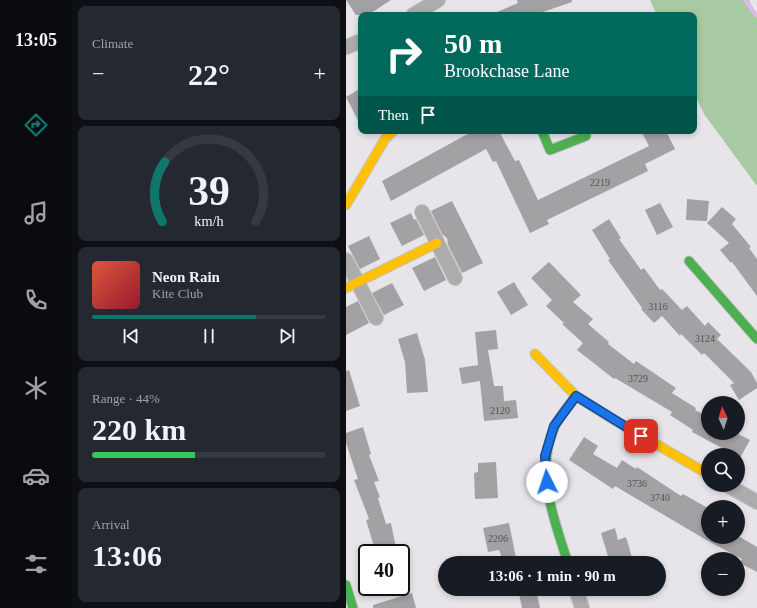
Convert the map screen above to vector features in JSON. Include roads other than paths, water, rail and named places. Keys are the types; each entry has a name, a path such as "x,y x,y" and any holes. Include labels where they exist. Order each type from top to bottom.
{"street":[{"path":"418,12 438,0"},
{"path":"346,47 358,42"},
{"path":"346,205 385,140 390,134"},
{"path":"543,134 550,150 586,136 585,134"},
{"path":"422,212 455,278"},
{"path":"352,286 437,243"},
{"path":"346,260 352,286 376,318"},
{"path":"689,261 757,339"},
{"path":"535,354 576,396 614,420 701,470"},
{"path":"566,556 548,494 545,456 554,426 576,396"},
{"path":"739,492 757,502"},
{"path":"346,585 353,608"},
{"path":"578,596 582,608"}],"waterway":[{"path":"745,0 757,16"}]}
